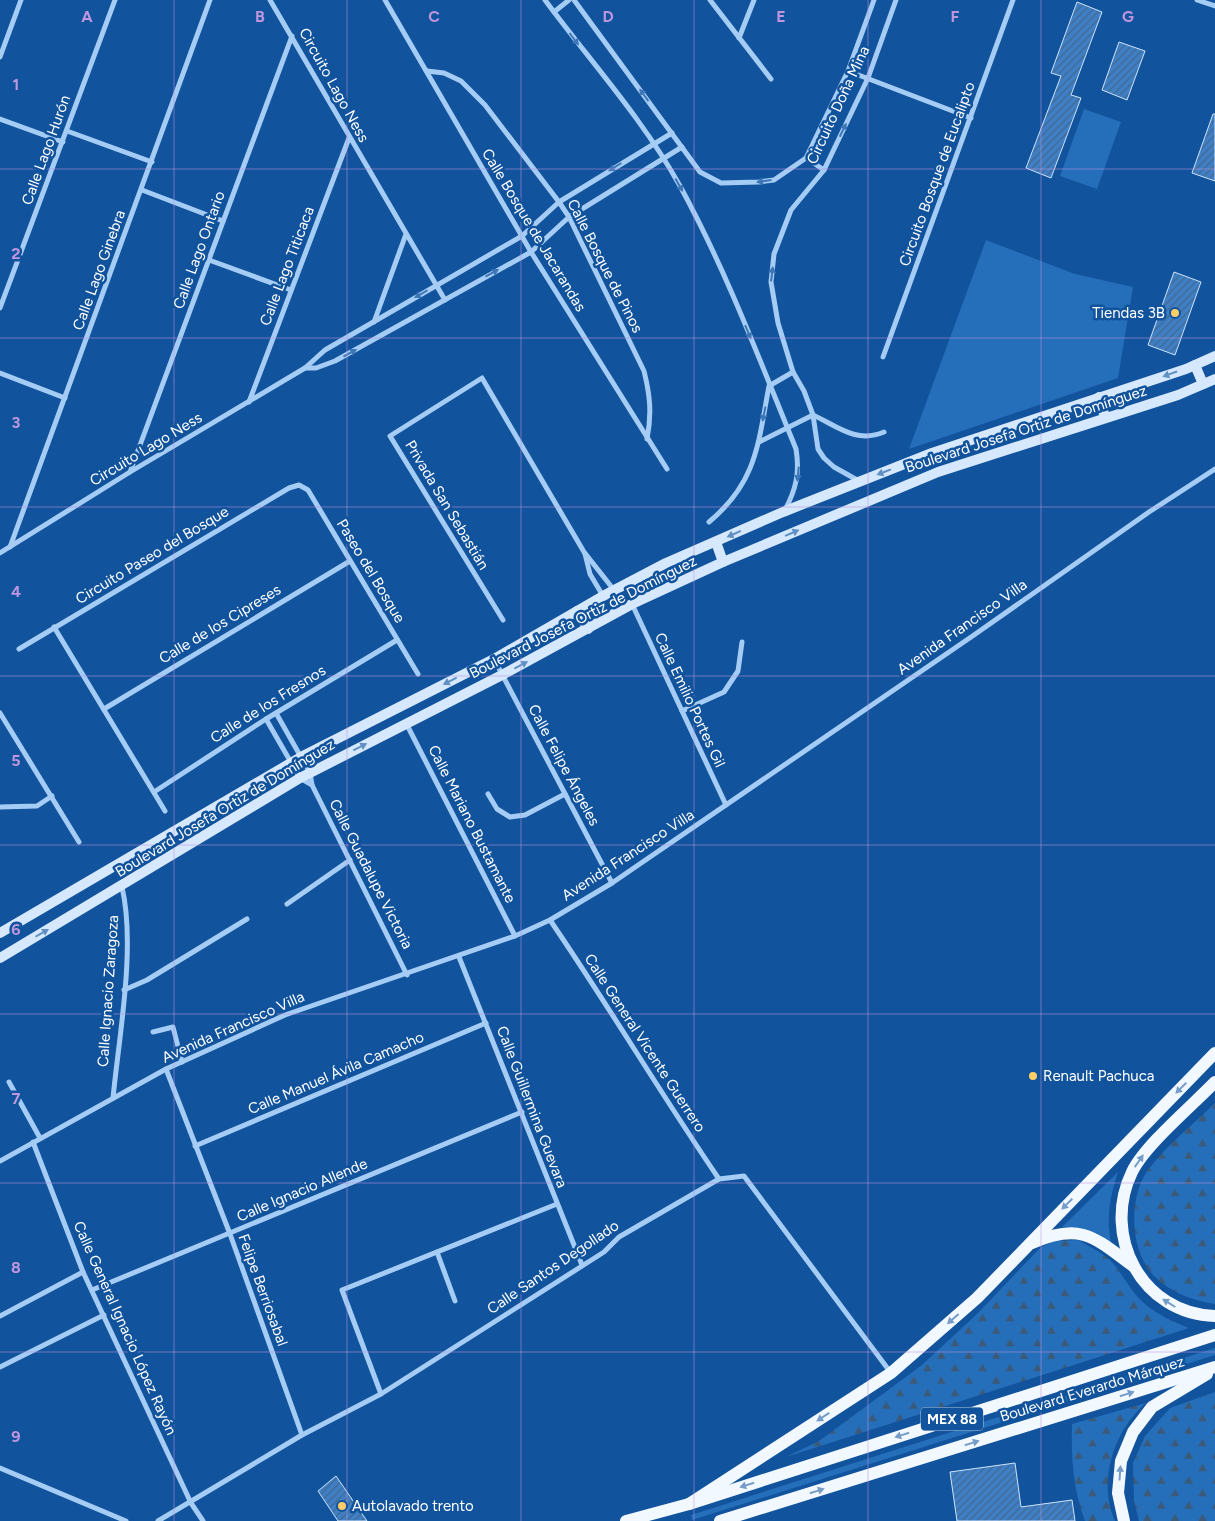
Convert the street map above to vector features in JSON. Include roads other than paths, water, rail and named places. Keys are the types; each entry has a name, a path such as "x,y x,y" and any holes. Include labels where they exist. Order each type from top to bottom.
{"main road":[{"path":"689,1504 891,1373 977,1298 1215,1053"},
{"path":"1215,1082 1145,1153 1132,1171 1124,1192 1121,1212 1124,1237 1133,1266 1148,1289 1173,1306 1201,1316 1215,1316"},
{"path":"1027,1245 1046,1237 1075,1232 1097,1240 1133,1266"},
{"name":"MEX 88","path":"626,1521 689,1504 1215,1335"},
{"path":"1124,1521 1118,1494 1120,1460 1133,1432 1152,1407 1215,1368"},
{"name":"Boulevard Everardo Márquez","path":"720,1521 1215,1368"}],"street":[{"path":"0,57 21,0"},
{"name":"Calle Lago Hurón","path":"0,308 115,0"},
{"name":"Calle Lago Ginebra","path":"9,547 142,190 210,0"},
{"name":"Circuito Lago Ness","path":"270,0 445,300"},
{"name":"Calle Bosque de Jacarandas","path":"384,0 531,252 667,469"},
{"path":"545,0 654,143 680,186 704,234 747,330 796,449 799,466 797,482 783,512"},
{"path":"554,12 569,0"},
{"name":"Circuito Doña Mina","path":"574,0 700,172 721,183 740,184 774,180 806,158 848,71 874,0"},
{"path":"710,0 771,79"},
{"path":"739,38 754,0"},
{"name":"Circuito Doña Mina","path":"860,481 824,458 815,438 813,415 804,391 793,372 774,303 771,282 774,254 791,210 824,170 868,78 896,0"},
{"name":"Circuito Bosque de Eucalipto","path":"883,356 1014,0"},
{"path":"1197,0 1215,6"},
{"name":"Calle Lago Ontario","path":"130,472 292,36"},
{"name":"Calle Bosque de Pinos","path":"426,71 444,73 461,80 485,105 569,217 644,371 650,397 651,420 647,439"},
{"path":"848,71 972,118"},
{"path":"0,119 63,142"},
{"path":"67,131 152,162"},
{"name":"Circuito Lago Ness","path":"0,553 130,472 305,368 325,350 522,236 559,202 672,133"},
{"name":"Calle Lago Titicaca","path":"249,402 349,138"},
{"name":"Circuito Lago Ness","path":"305,368 316,368 335,361 531,252 569,217 682,147"},
{"path":"806,158 824,170"},
{"path":"142,190 223,221"},
{"path":"374,322 406,234"},
{"path":"209,260 291,290"},
{"name":"Boulevard Josefa Ortiz de Domínguez","path":"0,933 291,762 494,659 603,596 666,563 783,512 932,453 1195,365 1215,356"},
{"path":"1195,365 1203,384"},
{"path":"709,522 730,503 747,479 759,442 769,386 793,372"},
{"path":"0,373 65,398"},
{"name":"Privada San Sebastián","path":"503,620 390,436 482,378 584,552 614,590"},
{"name":"Boulevard Josefa Ortiz de Domínguez","path":"0,958 305,775 502,675 632,604 724,562 938,472 1178,395 1215,379"},
{"path":"1100,397 1105,418"},
{"path":"759,442 813,415 858,437 872,437 884,432"},
{"name":"Avenida Francisco Villa","path":"0,1161 166,1069 285,1015 459,957 515,936 550,920 612,883 1149,512 1215,469"},
{"name":"Paseo del Bosque","path":"299,485 308,490 418,674"},
{"name":"Circuito Paseo del Bosque","path":"19,649 289,488 299,485"},
{"path":"716,542 724,562"},
{"name":"Privada San Sebastián","path":"584,552 590,574 603,596"},
{"name":"Calle de los Cipreses","path":"104,709 350,561"},
{"name":"Calle Emilio Portes Gil","path":"632,604 726,805"},
{"path":"577,612 588,629"},
{"path":"54,627 165,811"},
{"name":"Calle de los Fresnos","path":"154,792 266,719 398,640"},
{"path":"682,711 724,692 738,671 742,642"},
{"name":"Calle Felipe Ángeles","path":"494,659 612,883"},
{"name":"Calle Guadalupe Victoria","path":"276,713 301,757 305,775"},
{"path":"0,714 79,842"},
{"name":"Calle Guadalupe Victoria","path":"266,719 291,762 305,775 312,785 407,975"},
{"name":"Calle Mariano Bustamante","path":"406,723 515,936"},
{"path":"305,775 312,785"},
{"path":"488,794 497,809 510,817 525,815 565,794"},
{"path":"0,807 37,806 52,796"},
{"path":"287,904 350,860"},
{"name":"Calle Ignacio Zaragoza","path":"113,1098 128,928 122,886"},
{"path":"124,990 147,980 248,919"},
{"name":"Calle General Vicente Guerrero","path":"550,920 592,982 664,1099 719,1179"},
{"name":"Calle Guillermina Guevara","path":"459,957 582,1265"},
{"name":"Calle Manuel Ávila Camacho","path":"195,1146 486,1024"},
{"path":"153,1032 173,1027 182,1062"},
{"name":"Felipe Berriosabal","path":"166,1069 230,1234 302,1435"},
{"path":"9,1082 40,1138"},
{"name":"Calle Ignacio Allende","path":"92,1290 522,1112"},
{"name":"Calle General Ignacio López Rayón","path":"33,1142 83,1272 191,1503 203,1521"},
{"name":"Calle Santos Degollado","path":"158,1521 302,1435 381,1394 604,1252 619,1237 719,1179 744,1176 891,1373"},
{"path":"381,1394 342,1290 557,1204"},
{"path":"437,1252 455,1300"},
{"path":"0,1316 83,1272"},
{"path":"0,1367 104,1315"},
{"path":"0,1468 126,1521"}],"place":[{"name":"Tiendas 3B","path":"1175,313"},
{"name":"Renault Pachuca","path":"1033,1076"},
{"name":"Autolavado trento","path":"342,1506"}]}
